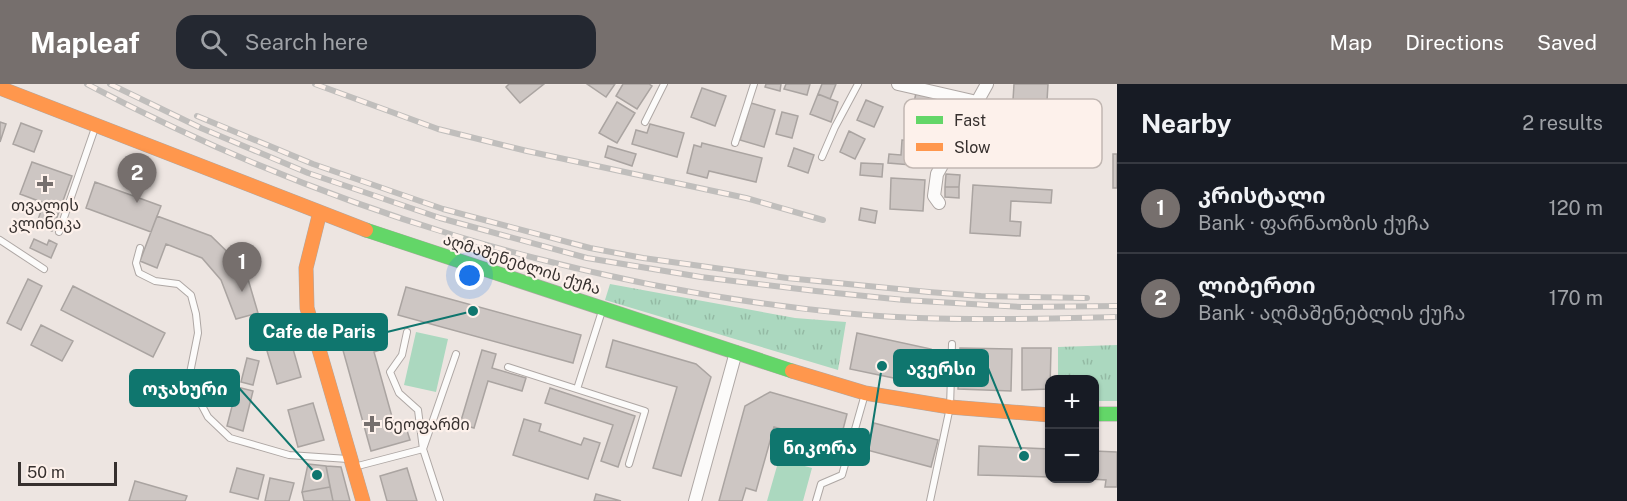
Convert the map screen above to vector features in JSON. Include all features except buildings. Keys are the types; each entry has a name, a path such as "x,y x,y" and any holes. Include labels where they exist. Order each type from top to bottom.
{"main road":[{"name":"აღმაშენებლის ქუჩა","path":"0,88 364,229 865,393 950,407 1045,415"},
{"path":"320,212 306,268 307,308 363,501"},
{"path":"1099,414 1117,414"}],"street":[{"path":"898,84 964,99"},
{"path":"979,99 987,84"},
{"path":"939,203 934,196 937,174 940,168"},
{"path":"695,501 736,352"}],"lane":[{"path":"645,122 664,84"},
{"path":"735,143 754,84"},
{"path":"822,157 858,84"},
{"path":"59,232 96,125"},
{"path":"0,240 44,269"},
{"path":"140,248 136,263 139,273 155,281 178,284 191,296 198,333 190,373 192,387 208,417 230,438 289,455 352,464 423,449"},
{"path":"577,389 603,308"},
{"path":"407,332 402,355 390,372 399,393 418,410 423,449 440,501"},
{"path":"930,501 950,407 952,344"},
{"path":"423,449 456,354"},
{"path":"508,367 645,411 628,464"},
{"path":"816,501 820,484 842,475 865,393"}],"green space":[{"path":"610,284 795,318 846,322 838,370 605,300"},
{"path":"416,332 448,339 436,392 404,385"},
{"path":"1117,345 1117,401 1099,401 1099,375 1058,375 1058,347"},
{"path":"779,459 812,468 803,501 767,501"}],"railway":[{"path":"87,84 176,128 267,168 360,204 454,235 550,262 647,284 745,301 877,316 946,319 1117,317"},
{"path":"110,84 201,128 308,173 440,218 587,258 701,277 904,300 1021,307 1117,306"},
{"path":"315,84 438,129 527,151 746,198 823,220"},
{"path":"197,116 313,164 443,209 590,248 643,258 787,278 981,296 1087,298"}],"traffic: fast":[{"path":"366,230 792,371"},
{"path":"1099,414 1117,414"}],"traffic: slow":[{"path":"0,88 366,230"},
{"path":"320,212 306,268 307,308 363,501"},
{"path":"792,371 865,393 950,407 1045,415"}],"place":[{"name":"თვალის კლინიკა","path":"45,184"},
{"name":"ლიბერთი","path":"137,203"},
{"name":"კრისტალი","path":"242,292"},
{"name":"Cafe de Paris","path":"473,311"},
{"name":"ნიკორა","path":"882,366"},
{"name":"ნეოფარმი","path":"372,424"},
{"name":"ავერსი","path":"1024,456"},
{"name":"ოჯახური","path":"317,475"}]}
